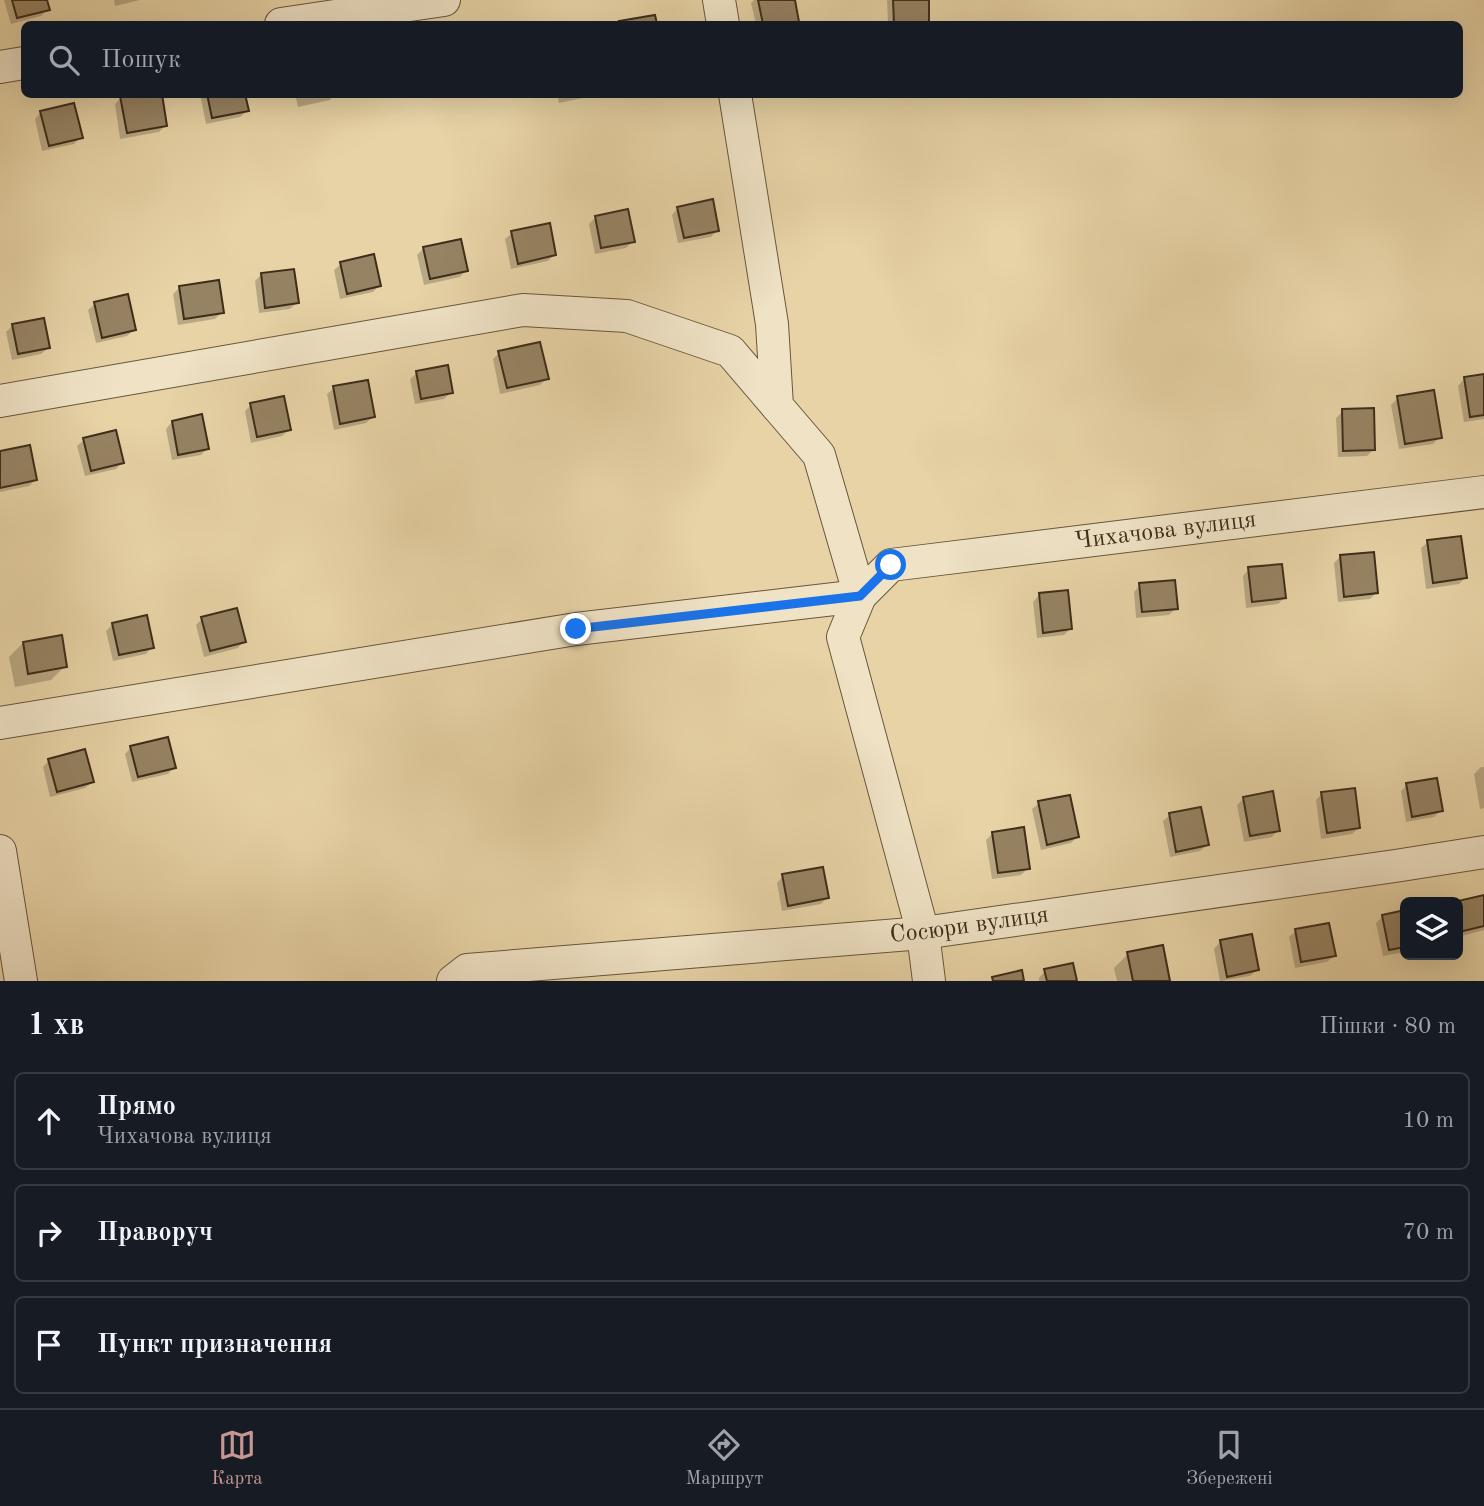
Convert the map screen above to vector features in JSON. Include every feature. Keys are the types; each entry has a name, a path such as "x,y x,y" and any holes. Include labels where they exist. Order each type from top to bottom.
{"street":[{"path":"301,21 444,0"},
{"path":"719,0 722,21"},
{"path":"0,67 21,64"},
{"path":"736,98 772,324 777,406"},
{"path":"0,401 523,310 628,316 730,351 819,455 860,596 843,637 923,933 929,981"},
{"name":"Чихачова вулиця","path":"860,596 891,565 1484,492"},
{"path":"0,723 576,629 860,596"},
{"path":"0,851 21,981"},
{"name":"Сосюри вулиця","path":"453,981 467,970 923,933 1484,852"}],"building":[{"path":"12,0 47,0 50,10 17,18"},
{"path":"758,0 795,0 799,21 762,21"},
{"path":"893,0 929,0 929,21 894,21"},
{"path":"655,15 656,21 619,21"},
{"path":"120,98 163,98 167,126 127,133"},
{"path":"208,98 246,98 249,111 212,118"},
{"path":"74,103 83,138 49,146 40,111"},
{"path":"713,199 719,231 684,238 677,207"},
{"path":"628,209 635,242 601,248 595,216"},
{"path":"550,223 556,255 518,264 511,231"},
{"path":"461,239 468,271 430,279 423,247"},
{"path":"374,254 381,286 347,294 340,262"},
{"path":"294,269 299,303 265,308 261,273"},
{"path":"219,280 224,313 184,319 179,286"},
{"path":"128,294 136,330 102,338 94,302"},
{"path":"44,318 50,348 18,354 12,324"},
{"path":"540,342 549,379 507,388 498,351"},
{"path":"448,365 453,393 421,399 416,371"},
{"path":"1484,374 1484,415 1470,417 1464,377"},
{"path":"368,380 375,417 340,424 333,386"},
{"path":"1434,390 1442,438 1405,444 1397,396"},
{"path":"284,396 291,430 257,437 250,403"},
{"path":"1374,408 1375,450 1343,451 1342,409"},
{"path":"202,414 209,449 178,455 172,421"},
{"path":"116,430 124,463 91,471 83,438"},
{"path":"30,445 37,480 0,488 0,451"},
{"path":"1461,536 1467,578 1433,583 1427,540"},
{"path":"1374,552 1378,593 1344,597 1340,555"},
{"path":"1282,564 1286,598 1252,602 1248,567"},
{"path":"1175,580 1178,609 1142,612 1139,583"},
{"path":"1068,590 1072,629 1043,633 1039,593"},
{"path":"237,608 246,642 210,651 201,617"},
{"path":"147,615 154,648 119,655 112,623"},
{"path":"62,635 67,667 28,674 23,642"},
{"path":"168,737 176,768 138,777 130,746"},
{"path":"85,749 94,782 57,792 48,759"},
{"path":"1437,778 1443,811 1412,817 1406,783"},
{"path":"1355,788 1360,828 1327,833 1321,792"},
{"path":"1273,791 1280,831 1250,836 1243,797"},
{"path":"1070,795 1079,837 1047,845 1038,801"},
{"path":"1201,807 1209,845 1176,852 1169,813"},
{"path":"1024,827 1030,869 998,873 992,832"},
{"path":"823,867 829,898 788,906 782,874"},
{"path":"1484,895 1484,926 1463,931 1463,900"},
{"path":"1400,911 1400,948 1389,950 1382,915"},
{"path":"1329,923 1336,956 1301,962 1295,929"},
{"path":"1252,934 1259,970 1227,977 1220,940"},
{"path":"1163,945 1170,981 1133,981 1127,952"},
{"path":"1073,963 1077,981 1047,981 1044,969"},
{"path":"1022,970 1024,981 993,981 992,977"}],"route":[{"path":"576,629 860,596 891,565"}]}
